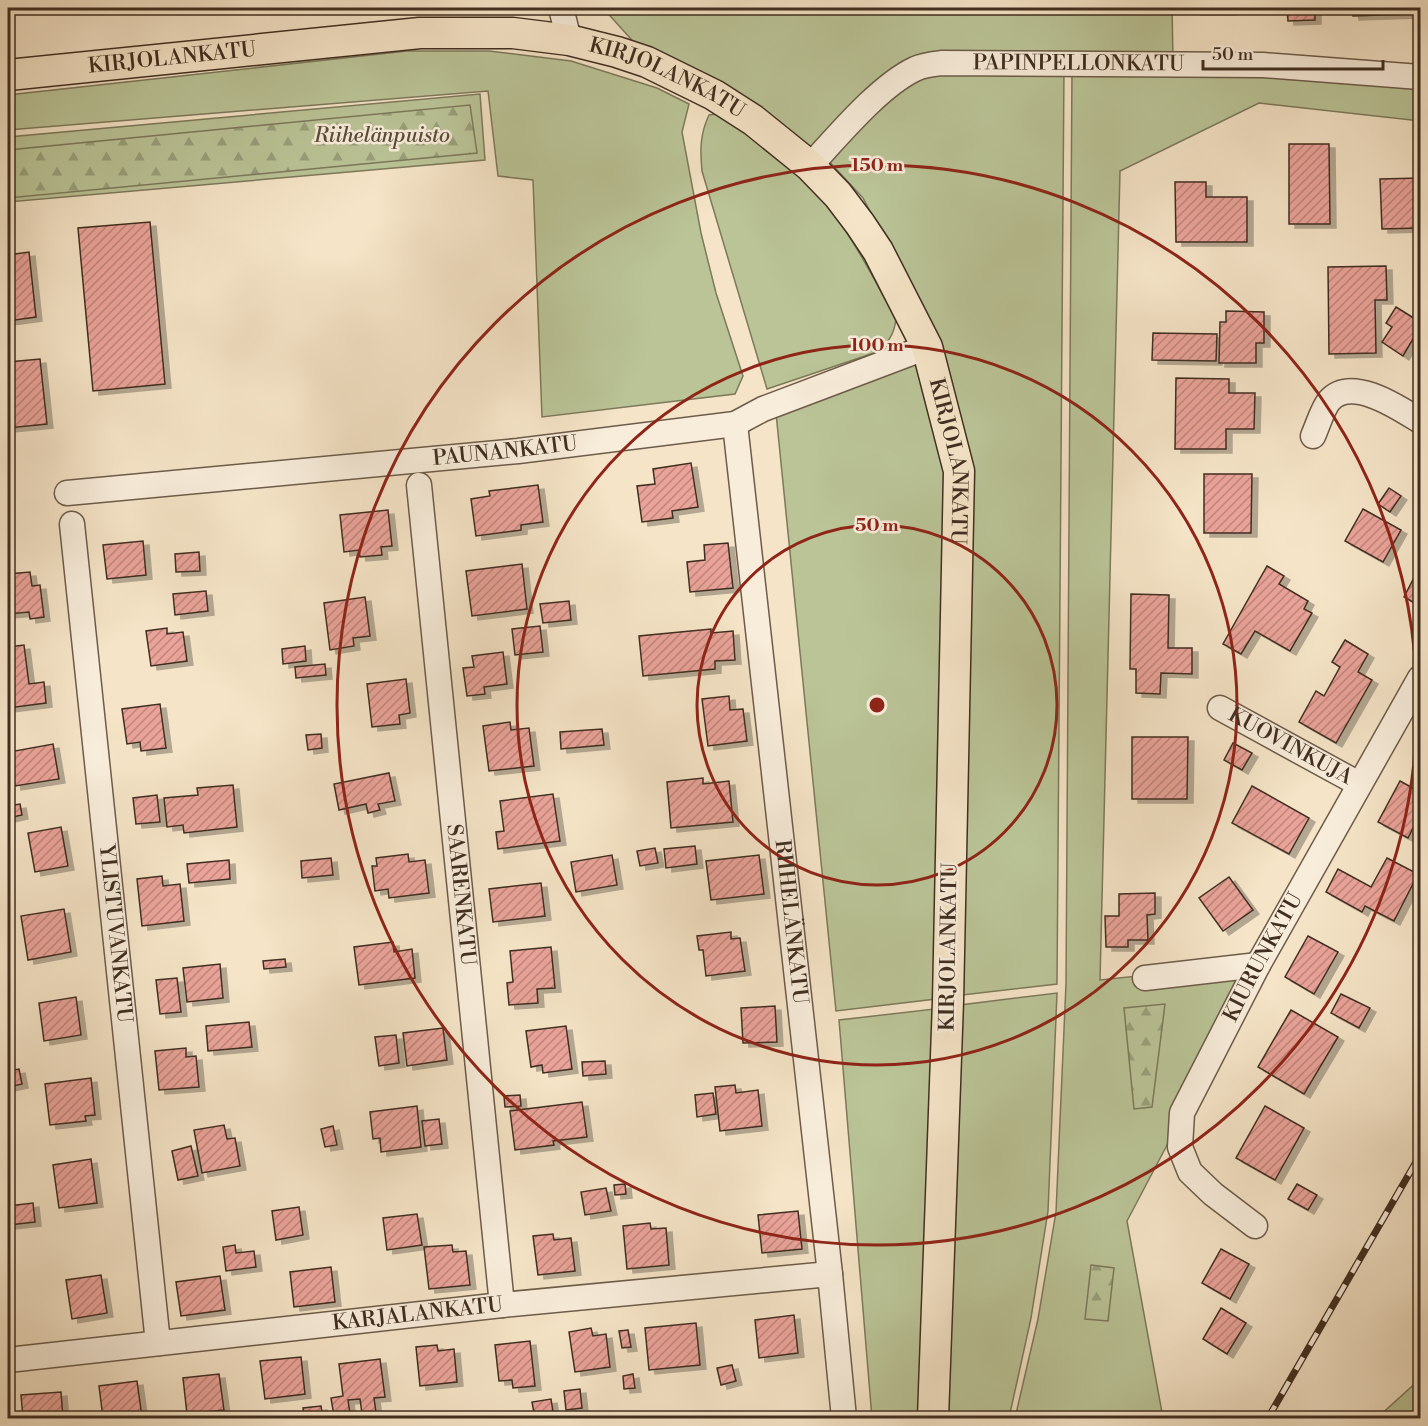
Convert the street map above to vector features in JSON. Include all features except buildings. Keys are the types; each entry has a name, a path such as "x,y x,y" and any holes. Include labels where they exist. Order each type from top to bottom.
{"main road":[{"name":"KIRJOLANKATU","path":"8,75 420,33 513,33 568,40 627,55 681,78 753,120 810,166 838,195 878,251 927,347 959,471 948,1001 933,1419"}],"street":[{"path":"561,8 568,40"},
{"name":"PAPINPELLONKATU","path":"810,166 852,121 890,86 916,68 927,65 942,63 1263,65 1420,76"},
{"name":"PAUNANKATU","path":"67,493 519,451 735,424 763,410 927,347"},
{"path":"1313,436 1329,402 1336,395 1352,391 1375,397 1420,421"},
{"name":"RIIHELÄNKATU","path":"735,424 830,1274 844,1419"},
{"name":"SAARENKATU","path":"419,485 502,1305"},
{"name":"YLISTUVANKATU","path":"72,524 158,1343"},
{"name":"KIURUNKATU","path":"1255,1226 1213,1194 1190,1172 1180,1146 1182,1113 1258,965 1420,678"},
{"name":"KUOVINKUJA","path":"1220,708 1359,784"},
{"path":"1145,978 1258,965"},
{"name":"KARJALANKATU","path":"8,1360 502,1305 830,1274"}],"green space":[{"path":"603,8 1172,8 1173,59 914,58 813,161 648,58"},
{"path":"407,51 489,51 571,61 657,88 689,104 682,132 701,233 716,293 743,376 735,394 542,417 533,180 498,176 488,91 8,130 8,95"},
{"path":"1064,68 1057,984 954,996 963,471 931,329 863,198 824,156 922,70"},
{"path":"1072,68 1420,79 1420,121 1259,103 1120,171 1100,980 1263,963 1127,1221 1163,1418 1015,1418 1038,1319 1056,1212 1066,984"},
{"name":"Riihelänpuisto","path":"480,94 485,160 8,202 8,137"},
{"name":"Riihelänpuisto","path":"470,105 477,153 8,198 8,150"},
{"path":"717,114 795,171 819,196 844,229 896,319 890,339 874,353 767,389 702,171 702,136 709,115"},
{"path":"921,357 954,471 944,998 836,1011 776,413"},
{"path":"1057,993 1048,1211 1031,1318 1009,1418 936,1418 952,1006"},
{"path":"1165,1004 1152,1107 1134,1109 1124,1008"},
{"path":"943,1008 929,1418 872,1418 839,1020"},
{"path":"1091,1265 1114,1268 1108,1321 1085,1319"},
{"path":"1420,1379 1420,1418 1377,1418"}],"railway":[{"path":"1268,1418 1420,1155"}]}
